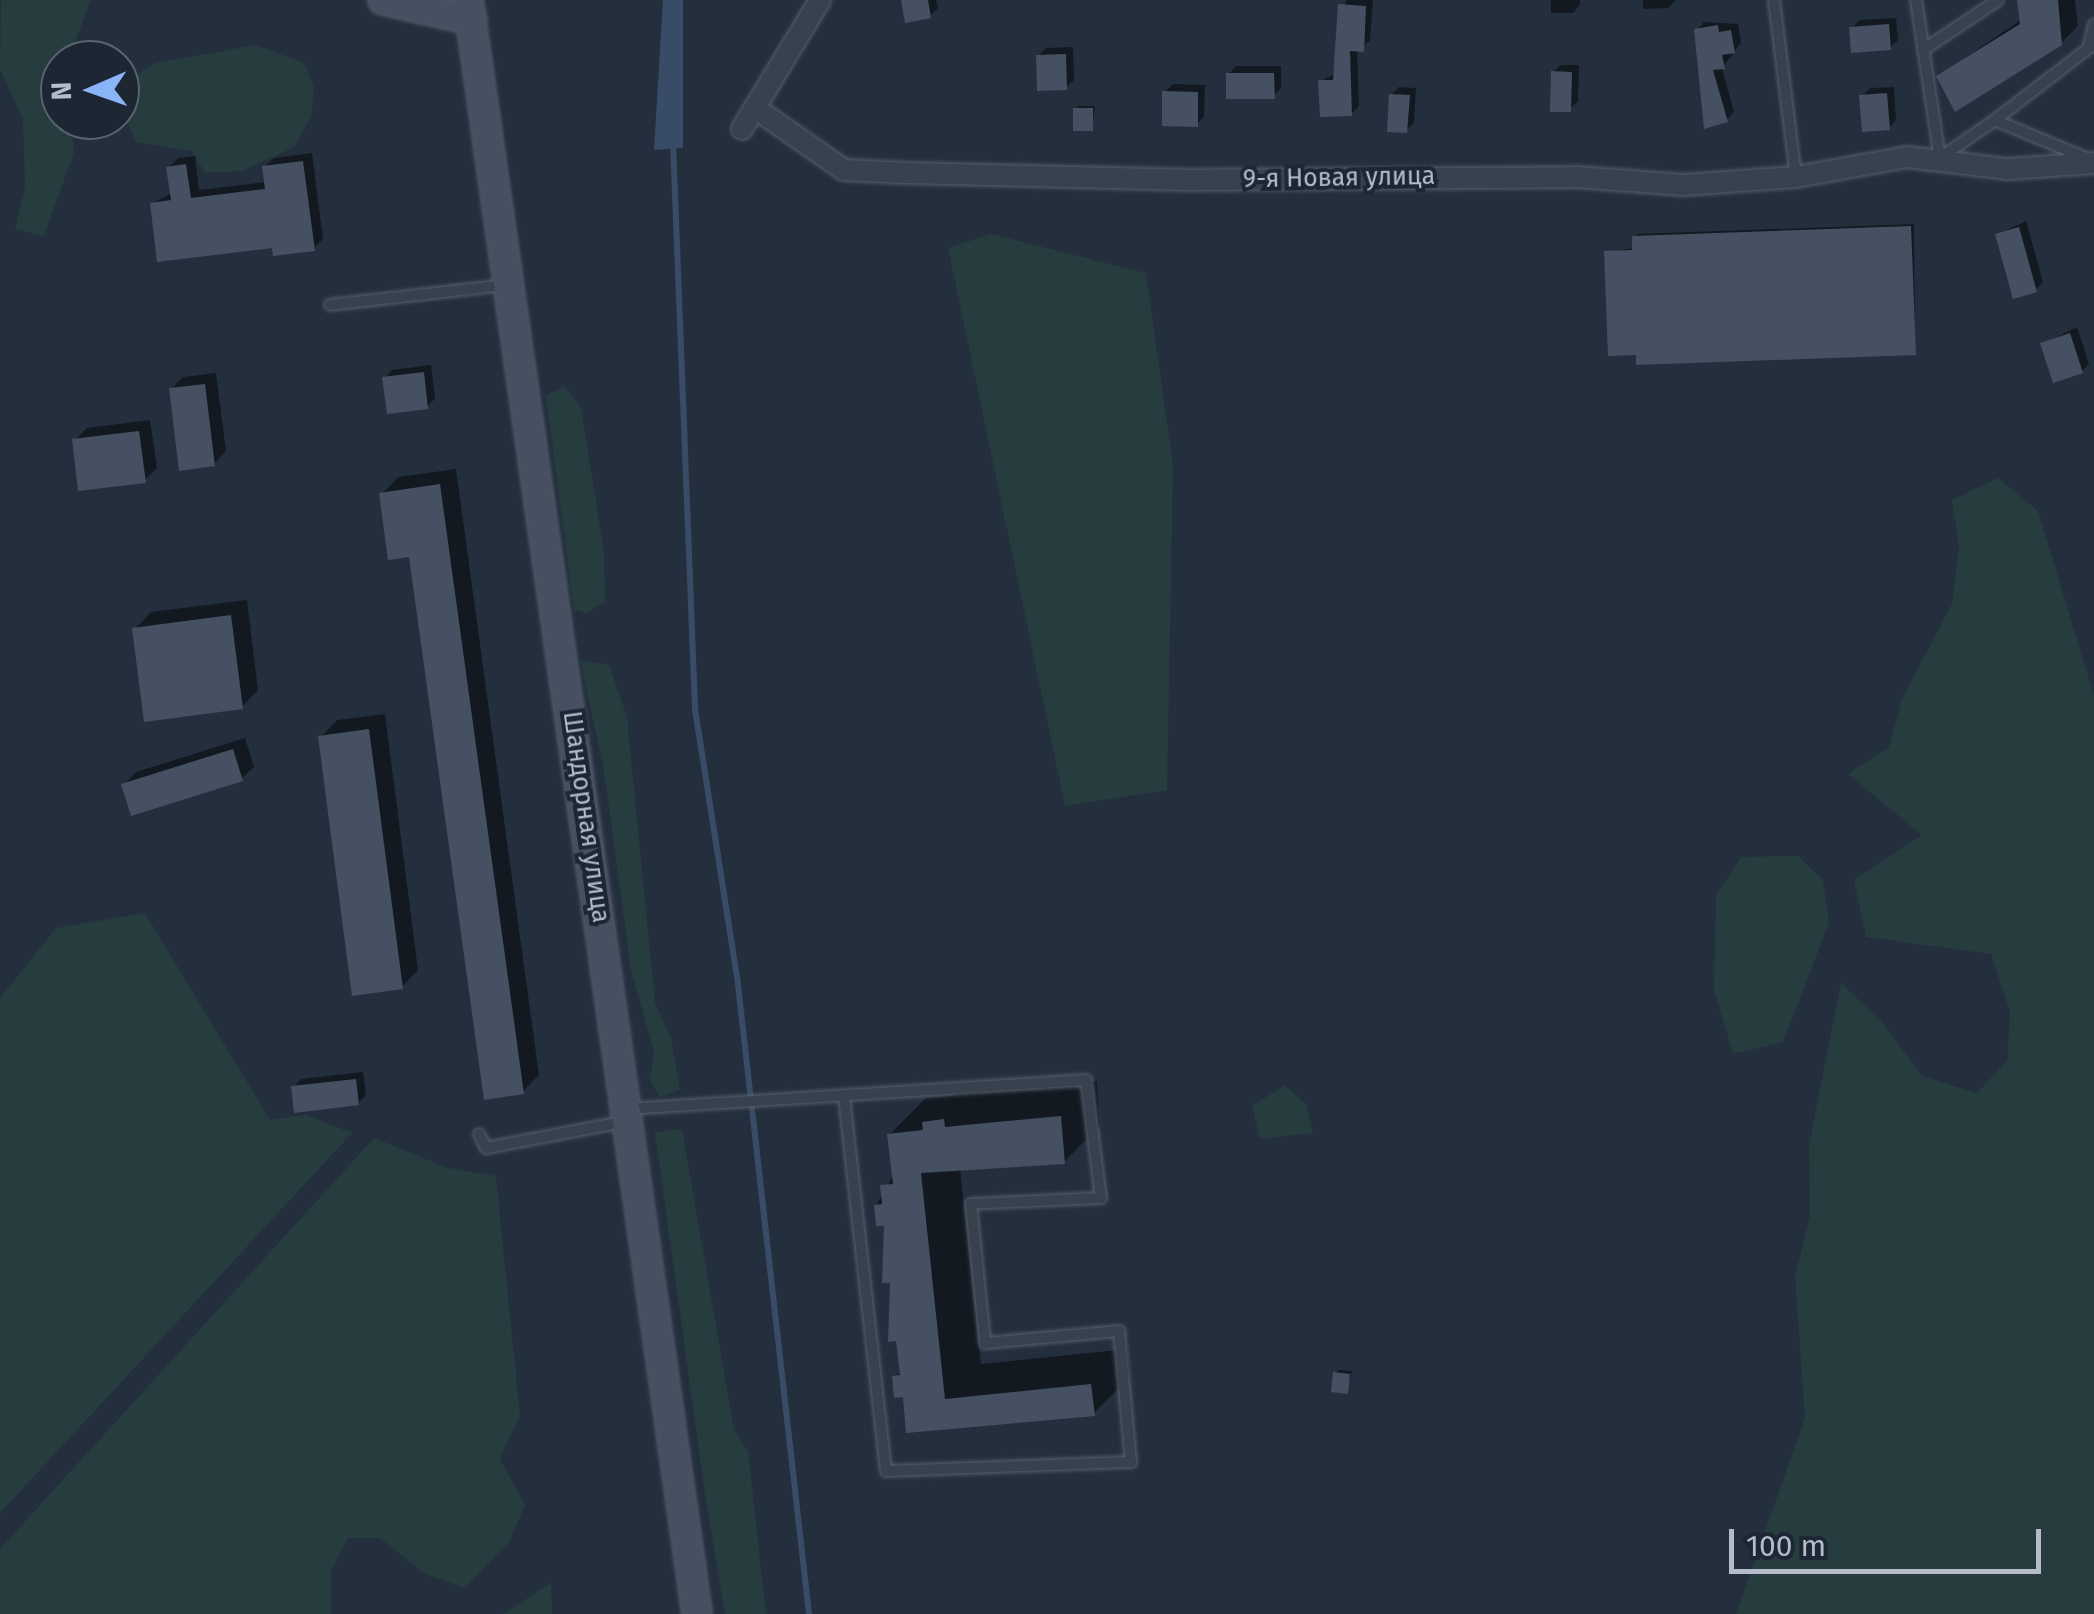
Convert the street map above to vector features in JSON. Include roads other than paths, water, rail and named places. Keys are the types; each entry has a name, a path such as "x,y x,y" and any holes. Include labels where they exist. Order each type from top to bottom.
{"street":[{"path":"383,0 470,10"},
{"path":"742,129 820,0"},
{"name":"Шандорная улица","path":"470,10 512,284 697,1614"},
{"name":"9-я Новая улица","path":"755,108 844,170 1184,180 1577,177 1684,185 1796,176 1899,158 1940,158 2008,169 2094,162"}],"lane":[{"path":"1774,0 1796,176"},
{"path":"1916,0 1940,158 2092,45 2094,24"},
{"path":"1923,50 1998,0"},
{"path":"1995,120 2094,162"},
{"path":"330,305 512,284"},
{"path":"479,1134 486,1148 627,1115 844,1096 1086,1080 1101,1198 971,1204 985,1343 1119,1331 1131,1462 886,1471 844,1096"}],"water":[{"path":"663,0 683,0 683,148 654,150"}],"waterway":[{"path":"673,143 695,709 737,976 809,1614"}]}
